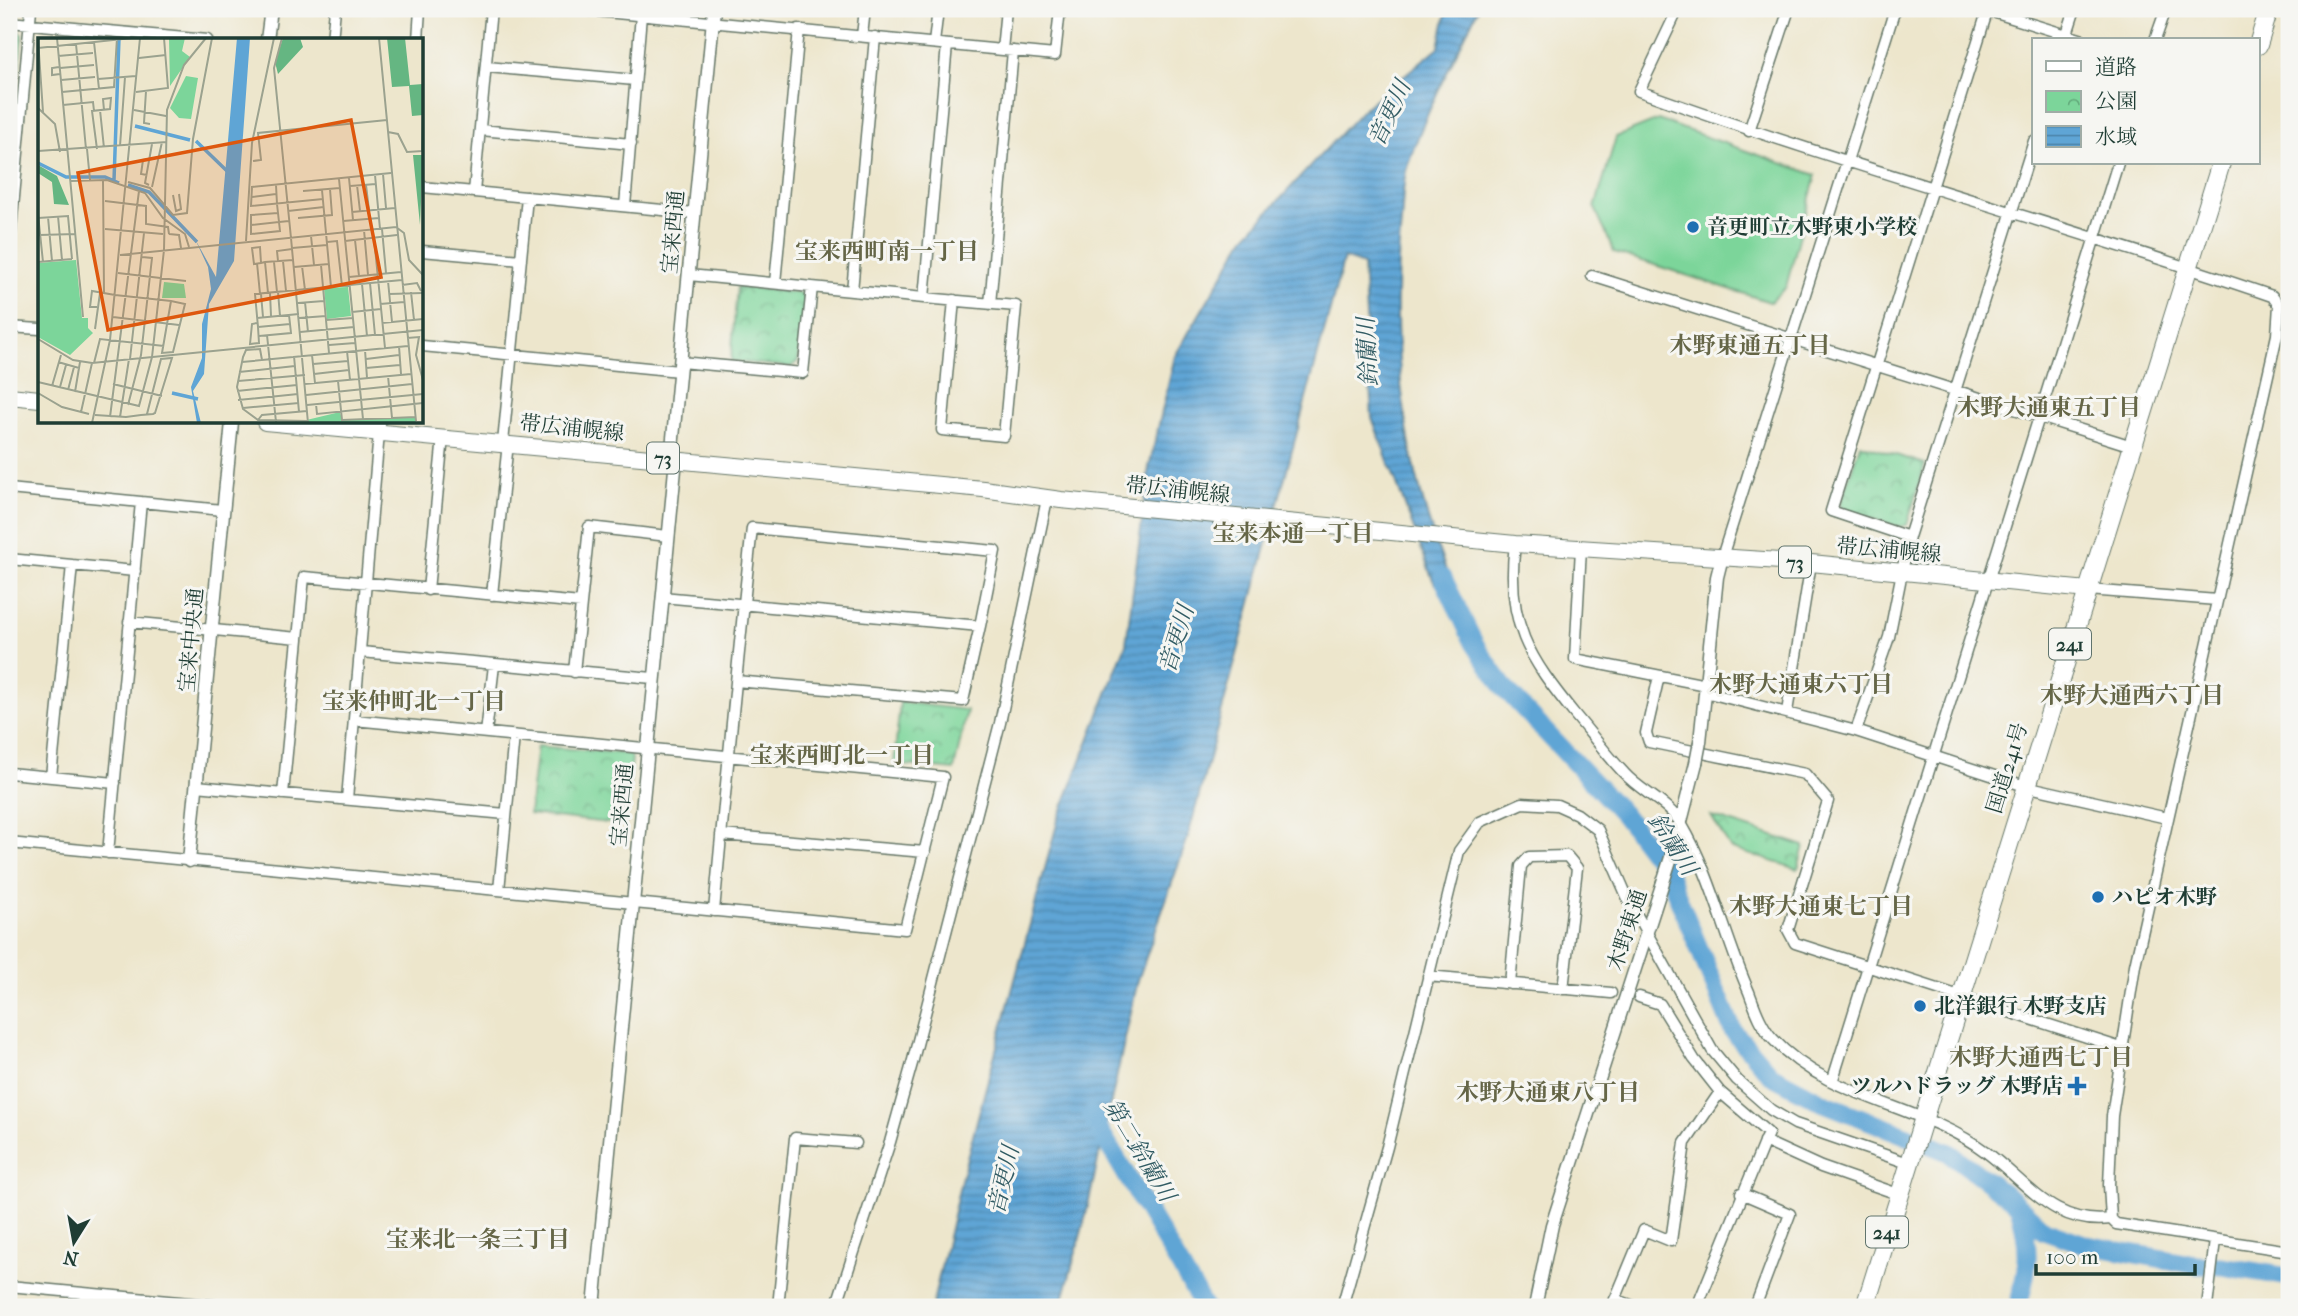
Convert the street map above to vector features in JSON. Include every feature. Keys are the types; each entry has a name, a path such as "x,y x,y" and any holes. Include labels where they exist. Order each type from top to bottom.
{"highway":[{"path":"2260,38 2269,9"},
{"name":"国道241号","path":"1865,1307 2221,164"}],"main road":[{"path":"9,396 38,399"},
{"name":"帯広浦幌線","path":"322,424 380,426 443,437 1508,543 1811,564 2088,590"}],"street":[{"path":"9,252 31,9"},
{"path":"267,38 271,9"},
{"path":"332,38 335,9"},
{"path":"418,38 421,9"},
{"path":"474,192 491,9"},
{"path":"574,9 641,15 713,15 799,29 1055,55 1060,9"},
{"path":"862,36 865,9"},
{"path":"934,43 937,9"},
{"path":"990,304 1007,51 1006,9"},
{"path":"1678,9 1639,91 1749,131 2188,267 2273,296 2284,306 2217,600 2195,710 2167,818 2135,965 2112,1116 2109,1185 2111,1219 2116,1224 2214,1246 2289,1251"},
{"path":"1749,131 1789,9"},
{"path":"1723,557 1895,9"},
{"path":"1909,537 1831,511 1986,9 2066,38 2076,9"},
{"path":"2156,38 2166,9"},
{"path":"625,206 641,15"},
{"name":"宝来西通","path":"594,1307 668,536 680,367 713,15"},
{"path":"9,22 105,36 156,38"},
{"path":"775,283 799,29"},
{"path":"852,291 875,37"},
{"path":"924,298 947,45"},
{"path":"487,67 635,80"},
{"path":"481,130 631,144"},
{"path":"1856,731 1889,637 1909,537 2032,147"},
{"path":"1833,1079 2118,164"},
{"path":"424,187 694,213"},
{"path":"492,595 527,197"},
{"path":"424,250 520,260"},
{"path":"689,275 924,298 954,300 1016,306 1004,436 942,430 954,300"},
{"path":"1592,276 2132,446"},
{"path":"424,346 512,356 803,373 812,287"},
{"path":"9,327 38,329"},
{"name":"宝来中央通","path":"189,861 232,424"},
{"path":"347,799 380,426"},
{"path":"428,590 443,437"},
{"path":"9,489 222,510"},
{"path":"836,1307 890,1142 923,1023 1054,499"},
{"path":"108,853 141,502"},
{"path":"574,672 589,527 668,536"},
{"path":"715,911 728,756 752,528 995,551 963,701 736,681"},
{"path":"1508,543 1514,598 1529,655 1626,775 1662,800 1681,824 1695,851 1733,958 1766,1029 1790,1055 1833,1079 1921,1122 1941,1125 1985,1151 2059,1211 2090,1222 2111,1219"},
{"path":"1581,548 1575,659 1659,676 1856,731 2025,786 2167,818"},
{"name":"木野東通","path":"1535,1307 1552,1225 1681,824 1700,742 1717,577 1723,557"},
{"path":"9,559 135,571"},
{"path":"1787,712 1811,564"},
{"path":"51,778 72,565"},
{"path":"283,794 304,577 581,603"},
{"path":"2088,590 2217,600"},
{"path":"662,597 980,626"},
{"path":"130,622 298,638"},
{"path":"361,652 653,678"},
{"path":"486,733 494,665"},
{"path":"1659,676 1646,733 1649,742 1805,775 1828,801 1788,930 1795,943 2121,1048"},
{"path":"9,844 905,929 943,777 354,720"},
{"path":"499,891 514,736"},
{"path":"9,774 115,783"},
{"path":"197,786 506,814"},
{"path":"1342,1307 1387,1147 1459,851 1480,822 1522,803 1537,801 1557,805 1577,814 1598,830 1629,901 1712,1050 1753,1096 1795,1124 1909,1160"},
{"path":"721,835 925,852"},
{"path":"1510,984 1521,866 1529,857 1567,856 1577,868 1563,989"},
{"path":"1428,976 1611,993"},
{"path":"1639,997 1660,1004 1720,1092 1768,1133 1741,1193 1697,1307"},
{"path":"1636,1307 1614,1303 1644,1230 1671,1241 1685,1143 1720,1092"},
{"path":"778,1307 795,1138 856,1143"},
{"path":"1764,1141 1821,1167 1898,1194"},
{"path":"1741,1193 1790,1214 1755,1307"},
{"path":"2207,1307 2214,1246"},
{"path":"9,1286 232,1307"}],"green space":[{"path":"9,28 17,29 22,35 15,111 9,111"},
{"path":"1658,120 1816,175 1786,287 1770,302 1614,252 1595,208 1616,137"},
{"path":"737,287 801,293 805,298 798,361 791,367 731,361"},
{"path":"1860,444 1925,464 1907,525 1899,527 1844,510 1840,505"},
{"path":"900,702 967,710 954,770 894,764"},
{"path":"537,746 629,754 632,758 625,825 529,814"},
{"path":"1711,816 1804,846 1798,869 1731,849"}],"water":[{"name":"音更川","path":"1447,9 1478,9 1432,105 1406,171 1397,317 1399,365 1413,460 1424,506 1457,596 1452,604 1433,580 1372,418 1363,265 1344,258 1187,840 1138,980 1085,1219 1061,1307 932,1307 961,1180 1058,820 1126,644 1149,467 1175,356 1245,237 1364,108 1439,47"}],"waterway":[{"name":"鈴蘭川","path":"1443,578 1474,643 1505,689 1624,815 1668,873 1733,1031 1771,1075 1824,1103 1948,1152 2009,1197 2044,1230 2087,1245 2196,1265 2222,1266 2289,1277"},
{"name":"第二鈴蘭川","path":"1091,1115 1204,1307"},
{"name":"第二鈴蘭川","path":"2018,1307 2027,1257 2019,1207"}],"place":[{"name":"音更町立木野東小学校","path":"1693,227"},
{"name":"ハピオ木野","path":"2098,897"},
{"name":"北洋銀行 木野支店","path":"1920,1006"},
{"name":"ツルハドラッグ 木野店","path":"2077,1086"}],"district":[{"name":"宝来西町南一丁目","path":"887,251"},
{"name":"木野東通五丁目","path":"1750,345"},
{"name":"木野大通東五丁目","path":"2049,407"},
{"name":"宝来本通一丁目","path":"1293,533"},
{"name":"木野大通東六丁目","path":"1801,684"},
{"name":"木野大通西六丁目","path":"2132,695"},
{"name":"宝来仲町北一丁目","path":"414,701"},
{"name":"宝来西町北一丁目","path":"842,755"},
{"name":"木野大通東七丁目","path":"1821,906"},
{"name":"木野大通西七丁目","path":"2041,1057"},
{"name":"木野大通東八丁目","path":"1548,1092"},
{"name":"宝来北一条三丁目","path":"478,1239"}]}
